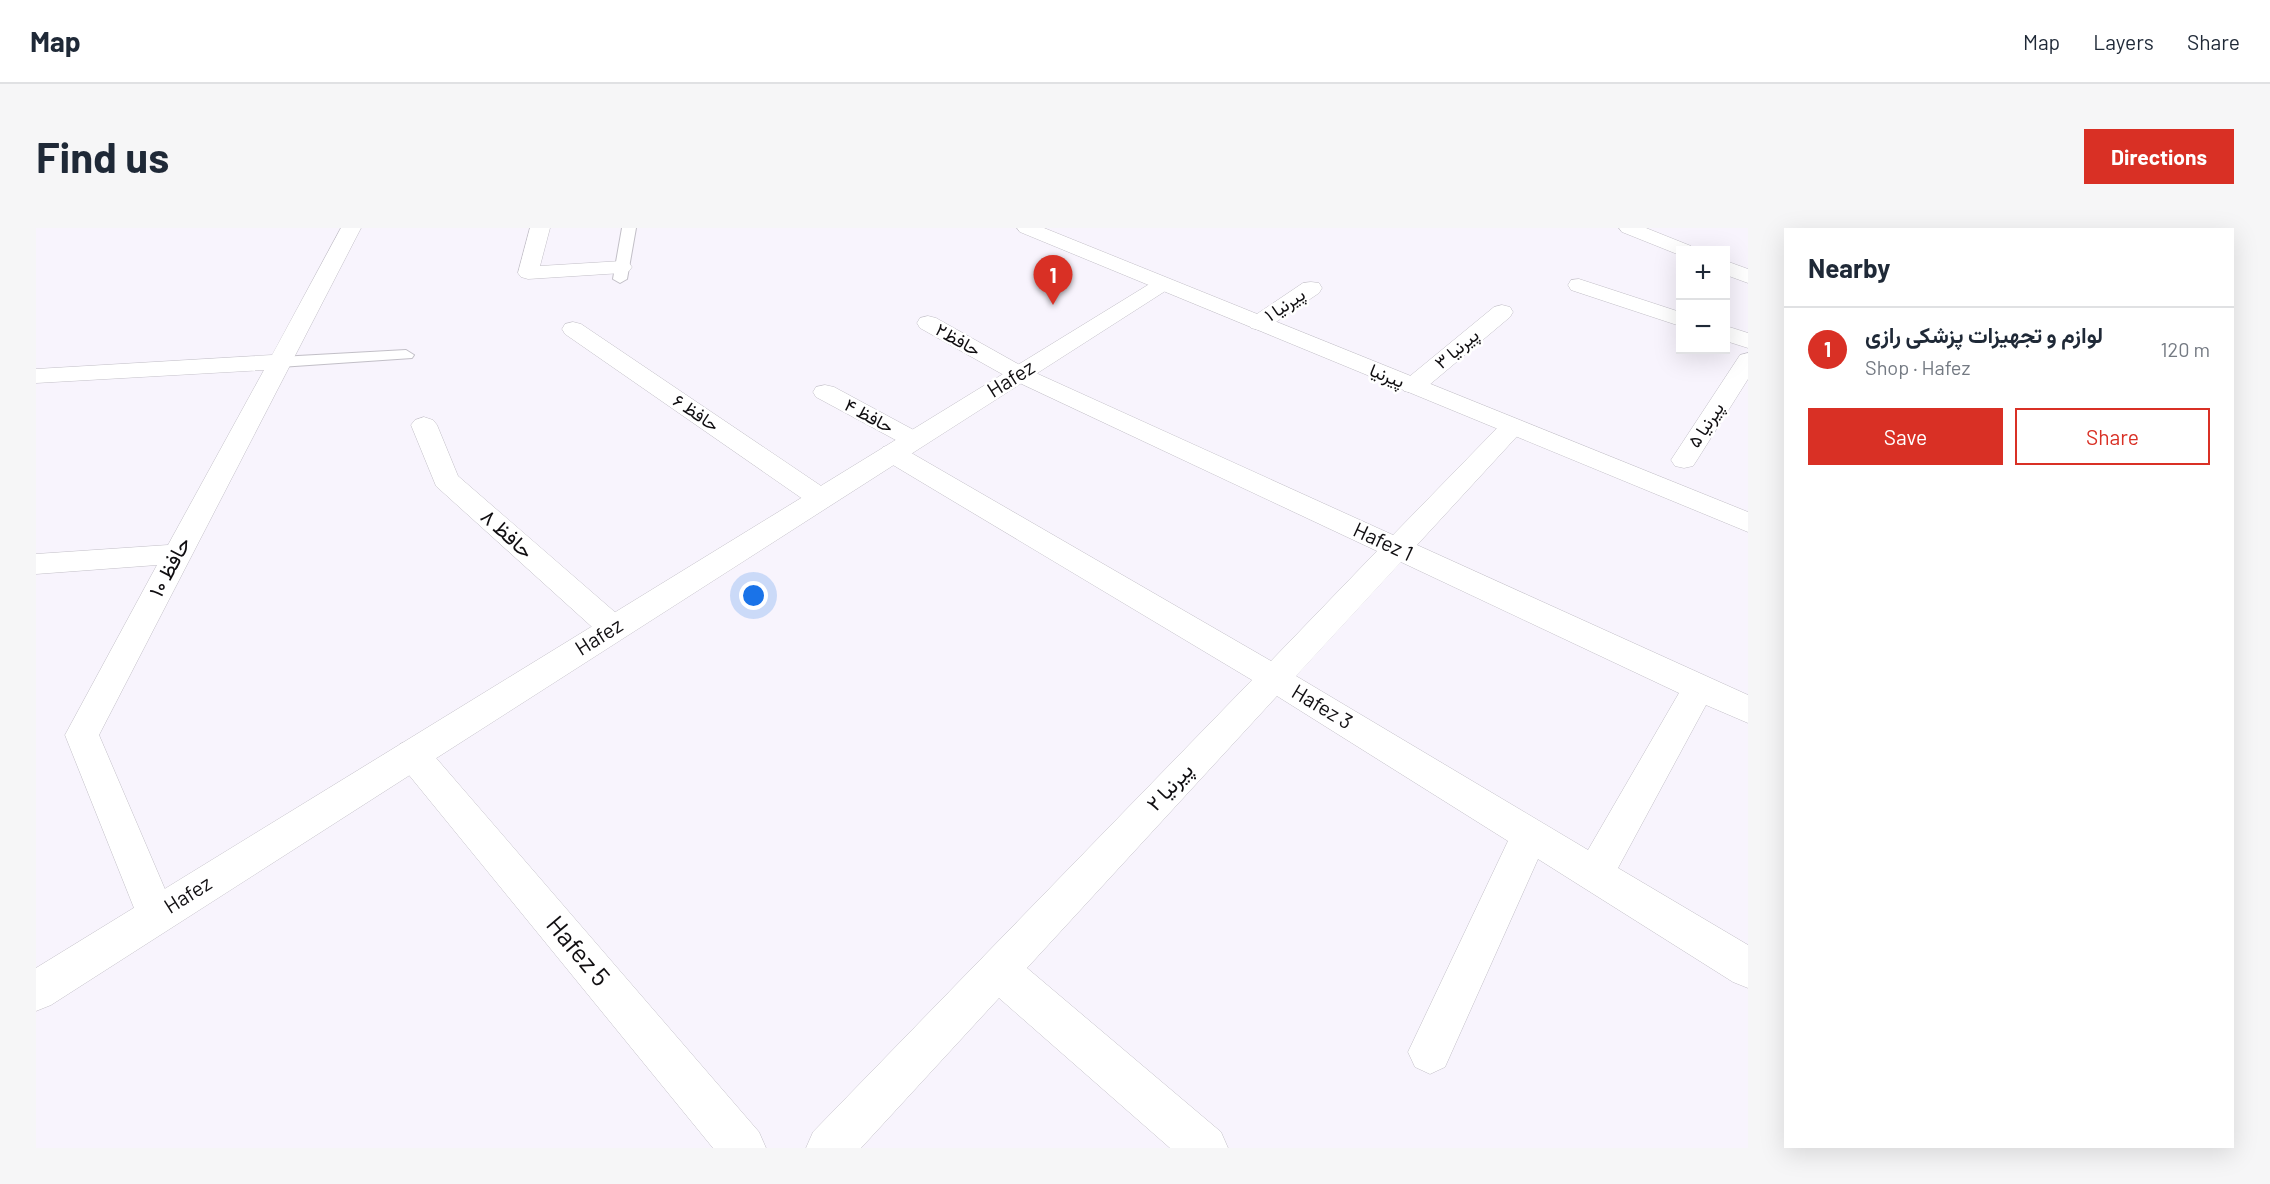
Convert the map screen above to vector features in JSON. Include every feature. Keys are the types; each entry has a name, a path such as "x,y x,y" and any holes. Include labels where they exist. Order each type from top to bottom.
{"street":[{"name":"حافظ ۱۰","path":"156,915 82,735 351,228"},
{"path":"540,228 528,273 621,273"},
{"name":"پیرنیا","path":"1027,228 1748,523"},
{"path":"1629,228 1676,247"},
{"path":"1730,269 1748,276"},
{"name":"Hafez","path":"36,991 1163,284"},
{"path":"1579,285 1676,318"},
{"name":"پیرنیا ۱","path":"1259,323 1311,288"},
{"name":"پیرنیا ۳","path":"1413,386 1502,312"},
{"name":"حافظ۲","path":"928,323 1019,374"},
{"name":"حافظ ۶","path":"573,328 820,498"},
{"path":"1730,335 1748,341"},
{"name":"پیرنیا ۵","path":"1684,460 1748,360"},
{"path":"36,376 280,362"},
{"name":"Hafez 1","path":"1019,374 1748,710"},
{"name":"حافظ ۴","path":"825,392 903,447"},
{"name":"حافظ ۸","path":"424,425 446,480 613,628"},
{"name":"پیرنیا ۲","path":"829,1148 1512,427"},
{"name":"Hafez 3","path":"903,447 1274,678 1748,968"},
{"path":"36,564 176,554"},
{"path":"1595,874 1699,688"},
{"name":"Hafez 5","path":"412,754 743,1148"},
{"path":"1430,1052 1530,834"},
{"path":"998,970 1205,1148"}],"lane":[{"path":"621,273 629,228"},
{"path":"280,362 405,355"}],"place":[{"name":"لوازم و تجهیزات پزشکی رازی","path":"1053,305"}]}
